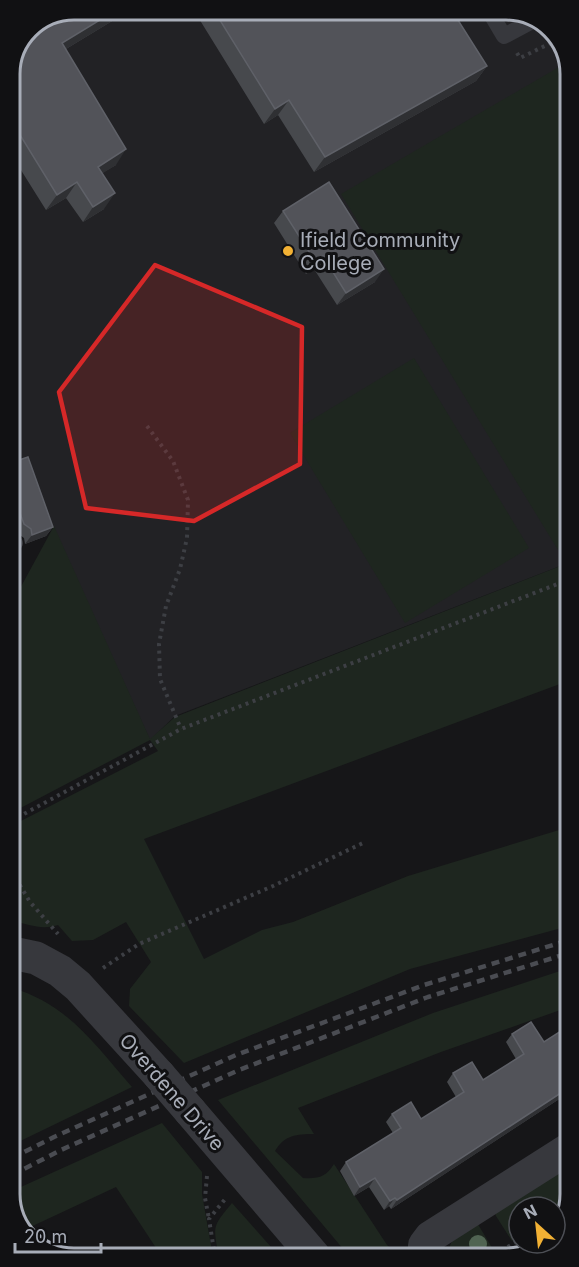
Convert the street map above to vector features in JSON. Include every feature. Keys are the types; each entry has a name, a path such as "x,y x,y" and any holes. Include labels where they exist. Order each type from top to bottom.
{"street":[{"name":"Overdene Drive","path":"20,955 36,958 60,971 78,986 159,1075 307,1248"},
{"path":"424,1248 430,1237 560,1154"}],"lane":[{"path":"495,20 504,36 527,24"}],"path":[{"path":"147,426 173,461 188,500 187,538 180,569 166,606 159,644 160,679 181,729"},
{"path":"20,816 181,729 560,583"},
{"path":"78,986 139,944 273,886 365,842"},
{"path":"20,885 30,902 58,934"},
{"path":"208,1168 205,1198 214,1247"},
{"path":"209,1220 230,1193"}],"highlighted area":[{"path":"155,265 302,327 300,464 194,521 86,508 59,392"}],"shaded area":[{"name":"Ifield Community College","path":"66,20 509,20 523,22 544,35 557,56 560,74 560,566 175,716 150,740 20,455 20,70 25,50 38,33 46,27"},
{"path":"559,67 560,549 558,550 341,194"},
{"path":"414,358 529,548 405,623 290,433"},
{"path":"54,526 150,739 175,717 560,566 560,684 144,839 204,959 262,930 293,922 408,876 560,830 560,928 410,969 184,1063 129,1006 130,989 151,962 126,922 93,940 72,941 58,925 40,927 20,923 20,821 158,751 150,740 20,808 20,588"},
{"path":"560,971 560,1010 441,1052 298,1108 314,1134 292,1136 282,1142 275,1151 303,1178 321,1176 328,1172 334,1164 390,1248 342,1248 218,1100 433,1013"},
{"path":"20,991 49,1004 65,1015 93,1041 132,1087 20,1141"},
{"path":"162,1123 202,1172 202,1194 211,1247 156,1247 116,1187 31,1227 22,1211 20,1187"},
{"path":"560,1166 560,1195 518,1195"},
{"path":"507,1202 507,1233 494,1211"},
{"path":"232,1203 271,1247 217,1247 215,1233 221,1217"},
{"path":"476,1221 492,1248 449,1248 457,1235"}],"building":[{"path":"66,20 100,20 62,43 126,149 98,167 115,193 93,207 77,182 57,195 20,135 21,60 31,41 46,27"},
{"path":"220,20 458,20 487,66 325,157 289,100 275,109"},
{"path":"329,182 384,269 346,293 323,256 315,261 283,211"},
{"path":"28,457 53,527 32,535 31,529 24,524 20,513 20,460"},
{"path":"531,1022 544,1042 560,1032 560,1094 397,1200 395,1198 390,1201 375,1178 360,1187 346,1162 401,1128 392,1114 411,1102 421,1119 464,1092 453,1073 472,1062 483,1080 524,1054 512,1034"}],"railway":[{"path":"20,1154 236,1055 424,985 560,943"},
{"path":"20,1171 61,1150 239,1070 428,997 560,956"}],"place":[{"name":"Ifield Community College","path":"288,251"}]}
